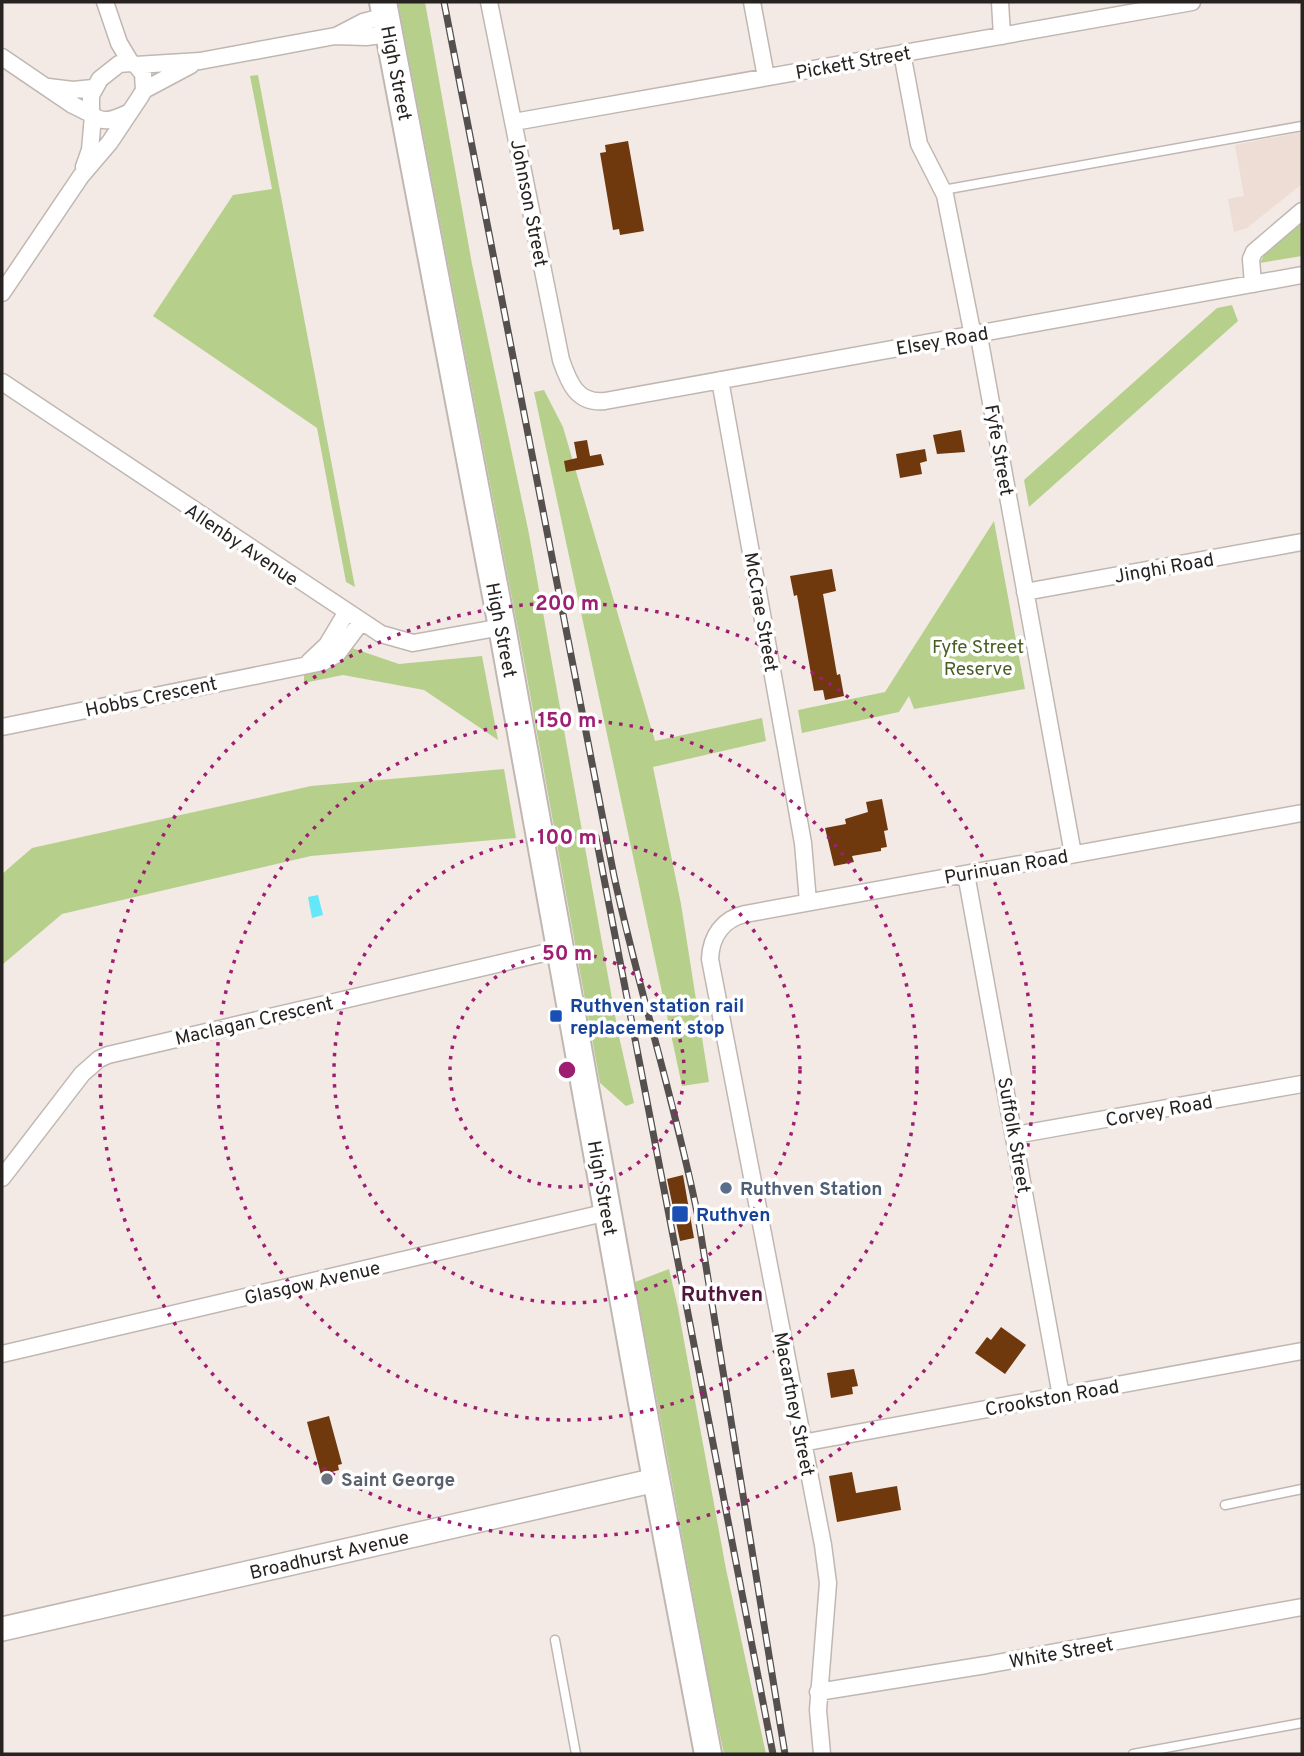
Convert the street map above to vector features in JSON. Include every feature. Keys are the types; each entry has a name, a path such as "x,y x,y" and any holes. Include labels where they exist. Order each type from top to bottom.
{"main road":[{"name":"High Street","path":"386,17 502,627 708,1754"}],"street":[{"name":"Johnson Street","path":"489,2 561,360 571,386 582,398"},
{"path":"752,2 766,77"},
{"path":"1000,2 1002,36"},
{"name":"Pickett Street","path":"514,122 1192,2"},
{"path":"107,9 119,43 143,74 144,90"},
{"path":"107,9 109,70"},
{"path":"81,176 90,150 90,105 93,88 109,70 119,64 200,61 335,36 366,37 386,17"},
{"name":"Fyfe Street","path":"902,53 919,144 943,190 971,326 980,342 1073,854"},
{"path":"2,57 71,104 103,121 128,113"},
{"path":"2,293 81,176 110,142 144,90 200,61"},
{"path":"45,87 73,90 93,88"},
{"path":"1254,284 1251,259 1254,252 1302,211"},
{"name":"Elsey Road","path":"582,398 596,402 605,401 1302,275"},
{"name":"McCrae Street","path":"720,380 814,901"},
{"name":"Allenby Avenue","path":"2,382 381,635 413,643 502,627"},
{"name":"Jinghi Road","path":"1025,593 1302,542"},
{"name":"Hobbs Crescent","path":"301,666 315,659 327,645 346,612"},
{"name":"Hobbs Crescent","path":"2,727 323,662 337,654 361,622"},
{"name":"Purinuan Road","path":"716,933 726,922 738,915 1302,813"},
{"name":"Suffolk Street","path":"966,873 1061,1396"},
{"name":"Macartney Street","path":"716,933 710,958 828,1583 818,1692 822,1754"},
{"name":"Maclagan Crescent","path":"2,1178 82,1074 108,1055 561,948"},
{"name":"Corvey Road","path":"1015,1135 1302,1084"},
{"name":"Glasgow Avenue","path":"6,1350 608,1212"},
{"name":"Crookston Road","path":"802,1443 1302,1351"},
{"name":"Broadhurst Avenue","path":"2,1629 656,1480"},
{"name":"White Street","path":"818,1692 1172,1632 1302,1606"}],"lane":[{"path":"943,190 1302,126"},
{"path":"1225,1505 1302,1489"},
{"path":"555,1640 576,1754"},
{"path":"1133,1754 1302,1723"}],"shaded area":[{"path":"1302,132 1302,184 1247,228 1234,232 1228,199 1244,196 1235,145"}],"green space":[{"path":"398,2 425,2 472,264 529,534 618,1032 634,1103 626,1106 600,1083 524,661"},
{"path":"258,75 355,587 346,582 317,428 153,316 233,195 272,189 250,76"},
{"path":"1302,222 1302,256 1260,263 1267,249"},
{"path":"1232,305 1238,321 1029,507 1024,480 1217,308"},
{"path":"544,390 563,427 655,741 762,718 766,741 653,767 681,904 709,1082 682,1086 534,392"},
{"name":"Fyfe Street Reserve","path":"994,521 1025,689 914,709 909,696 899,712 802,733 798,710 885,692"},
{"path":"352,648 399,664 482,656 498,740 424,690 343,675 304,683 304,674 324,668"},
{"path":"504,769 516,838 311,856 62,914 2,965 2,874 32,848 311,786"},
{"path":"669,1269 726,1569 766,1754 724,1754 713,1703 635,1282"}],"water":[{"path":"318,895 323,915 312,918 308,897"}],"building":[{"path":"628,141 644,231 620,235 619,229 613,230 600,153 606,152 605,145"},
{"path":"961,430 965,452 937,454 933,435"},
{"path":"587,440 590,456 601,454 604,465 566,472 564,461 577,458 574,442"},
{"path":"925,449 927,461 920,463 922,474 900,478 896,454"},
{"path":"832,569 836,591 823,594 837,675 840,674 844,696 825,700 823,690 814,691 797,595 794,596 790,576"},
{"path":"882,799 888,830 884,831 887,847 881,848 881,851 852,856 854,862 834,866 825,828 846,824 845,819 868,812 866,802"},
{"path":"683,1175 694,1238 680,1241 667,1179"},
{"path":"1001,1327 1026,1345 1005,1374 975,1353 987,1337 991,1340"},
{"path":"854,1369 858,1386 852,1387 853,1394 831,1398 827,1373"},
{"path":"329,1416 342,1464 338,1465 339,1470 321,1475 307,1422"},
{"path":"852,1472 856,1493 897,1486 901,1510 837,1522 829,1476"}],"railway":[{"path":"444,2 614,876 679,1131 698,1217 785,1754"},
{"path":"596,837 773,1754"}],"place":[{"name":"Ruthven station rail replacement stop","path":"556,1016"},
{"name":"Ruthven Station","path":"726,1188"},
{"name":"Ruthven","path":"680,1214"},
{"name":"Saint George","path":"327,1479"}],"district":[{"name":"Ruthven","path":"722,1294"}]}
